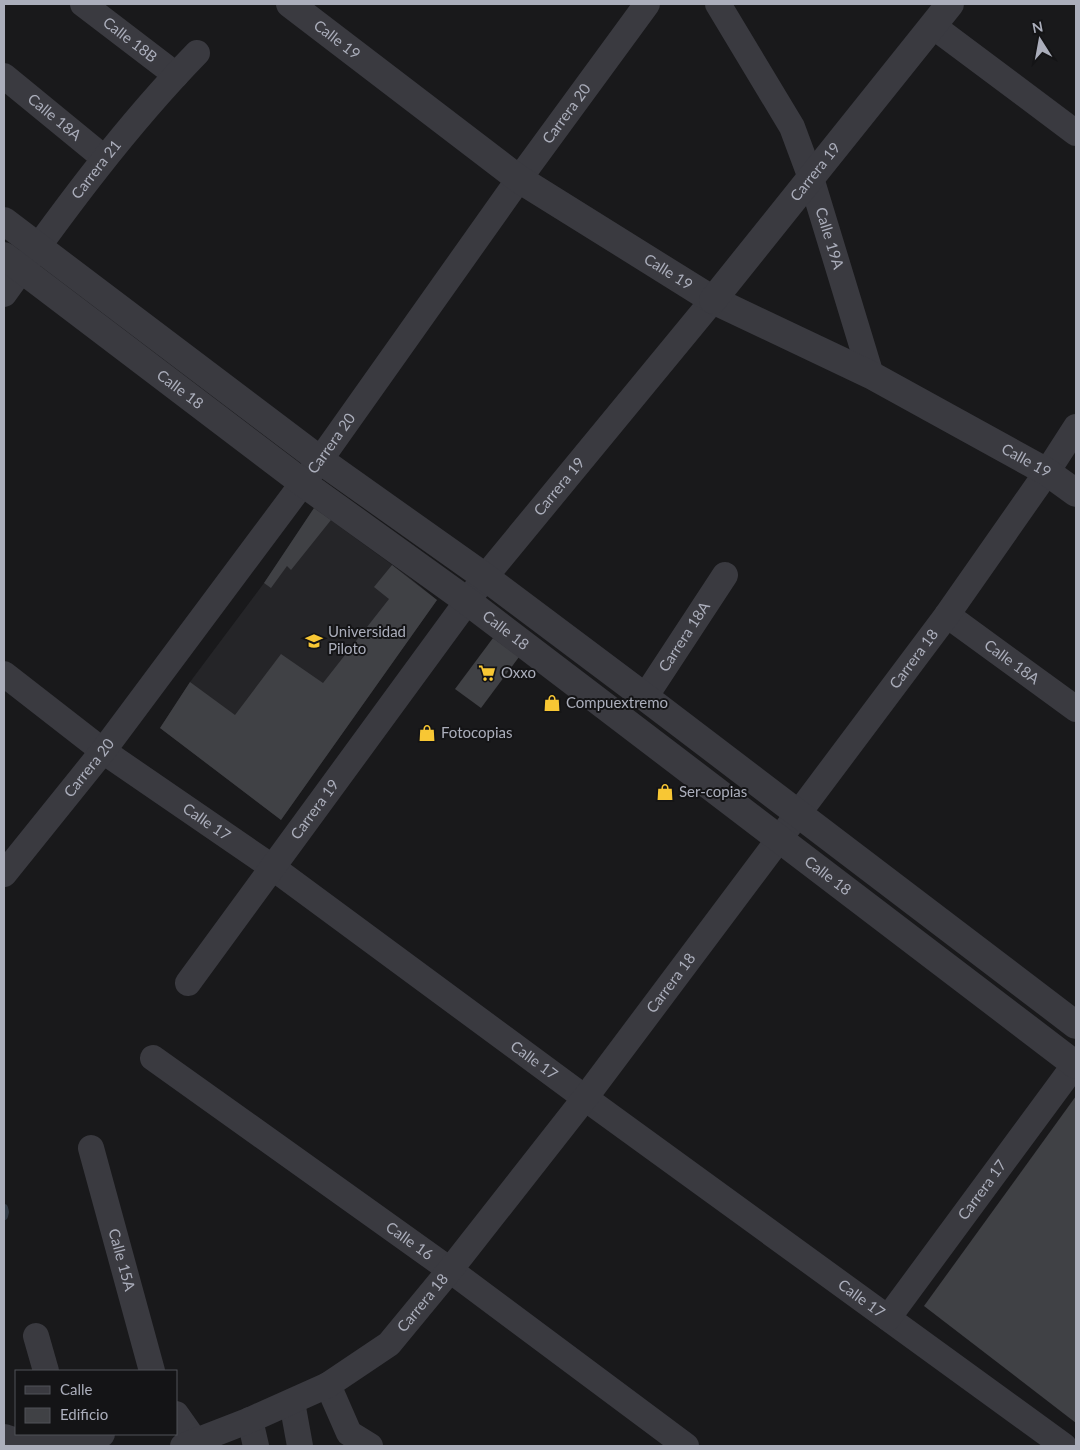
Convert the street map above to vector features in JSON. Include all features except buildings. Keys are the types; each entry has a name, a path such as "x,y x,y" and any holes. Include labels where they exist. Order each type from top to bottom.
{"street":[{"name":"Calle 18B","path":"83,4 176,75"},
{"name":"Calle 19","path":"290,4 519,179 714,300 871,375 1047,472 1076,493"},
{"name":"Carrera 20","path":"4,874 103,751 320,460 519,179 647,4"},
{"name":"Calle 19A","path":"718,4 792,127 811,178 871,375"},
{"name":"Carrera 19","path":"188,983 485,577 714,300 950,4"},
{"path":"933,26 1076,133"},
{"name":"Carrera 21","path":"4,294 12,263 38,246 104,158 197,53"},
{"name":"Calle 18A","path":"4,76 104,158"},
{"name":"Calle 18","path":"4,221 320,460 485,577 1076,1025"},
{"name":"Calle 18","path":"12,263 303,483 467,601 1076,1064"},
{"name":"Carrera 18","path":"187,1444 250,1420 328,1385 389,1344 450,1270 585,1098 947,615 1047,472 1076,426"},
{"name":"Carrera 18A","path":"645,697 725,575"},
{"name":"Calle 18A","path":"947,615 1076,709"},
{"name":"Calle 17","path":"4,674 103,751 272,867 585,1098 1064,1446"},
{"name":"Calle 16","path":"153,1058 450,1270 686,1446"},
{"name":"Carrera 17","path":"888,1318 1076,1064"},
{"name":"Calle 15A","path":"91,1148 152,1370"},
{"path":"36,1336 46,1370"},
{"path":"328,1385 349,1432 370,1446"},
{"path":"292,1402 300,1446"},
{"path":"178,1419 187,1444"},
{"path":"250,1420 256,1446"},
{"path":"15,1440 89,1435"},
{"path":"170,1435 187,1444"}],"shaded area":[{"name":"Universidad Piloto","path":"314,508 409,577 437,600 281,820 160,728 190,682 264,583"}],"waterway":[{"path":"4,1208 4,1216"}],"place":[{"name":"Universidad Piloto","path":"314,641"},
{"name":"Oxxo","path":"487,673"},
{"name":"Compuextremo","path":"552,703"},
{"name":"Fotocopias","path":"427,733"},
{"name":"Ser-copias","path":"665,792"}]}
